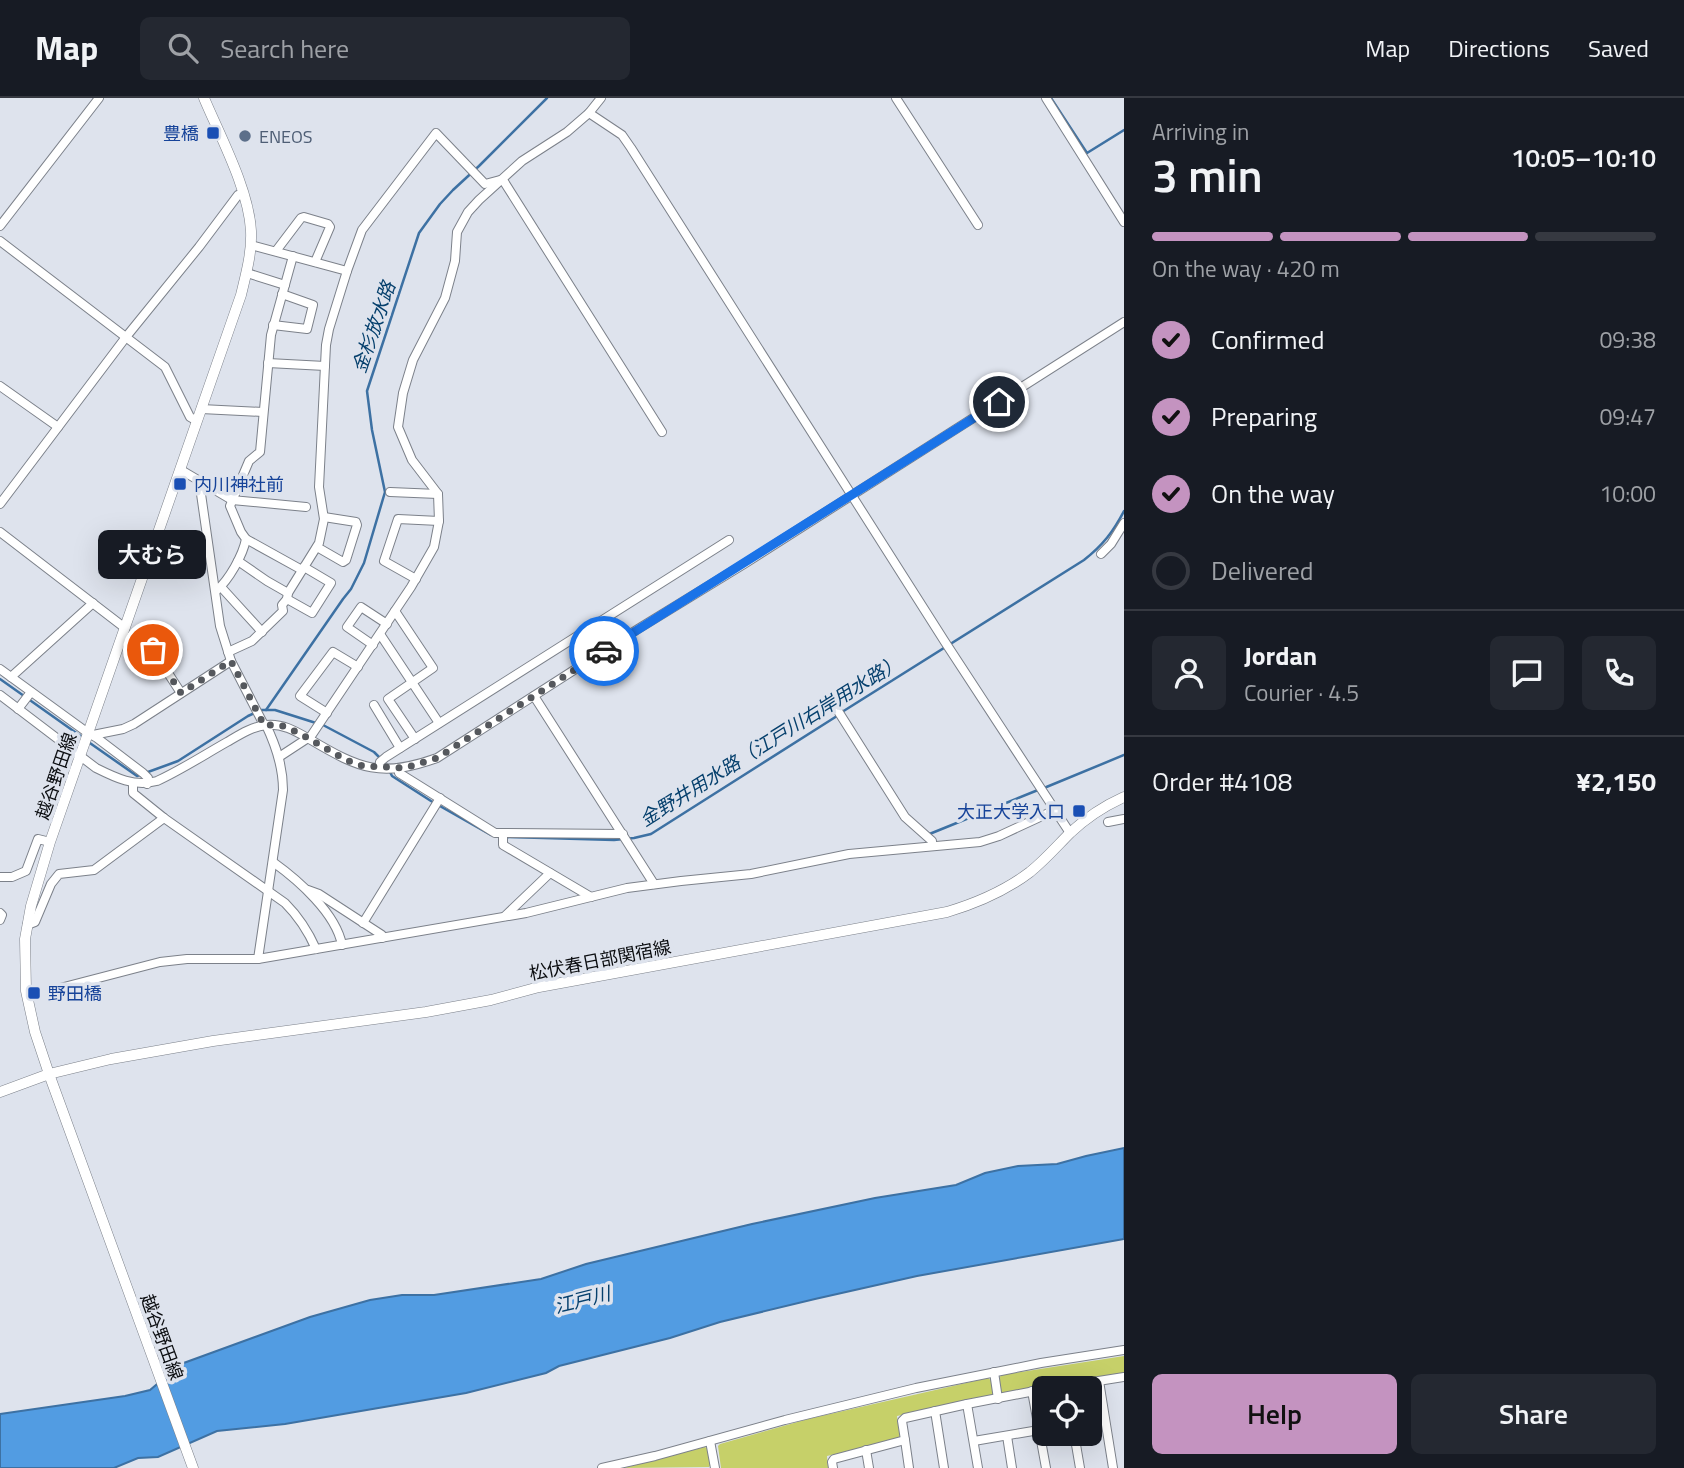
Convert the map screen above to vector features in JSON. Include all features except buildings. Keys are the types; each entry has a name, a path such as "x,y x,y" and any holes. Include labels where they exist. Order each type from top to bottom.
{"main road":[{"name":"越谷野田線","path":"193,1468 35,1032 26,991 25,952 30,906 50,842 79,757 90,734 247,273 251,245 250,218 243,192 204,98"},
{"name":"松伏春日部関宿線","path":"0,1092 111,1059 213,1041 426,1012 491,1000 553,984 947,912 989,897 1011,885 1032,870 1070,833 1101,808 1124,797"}],"street":[{"path":"0,226 99,98"},
{"path":"279,757 309,739 396,611 434,547 439,521 438,494 412,460 398,427 402,393 413,360 445,298 455,261 457,232 468,212 479,200 522,161 568,132 601,98"},
{"path":"896,98 978,225"},
{"path":"1046,98 1124,222"},
{"path":"589,113 622,135 631,148 948,647 1070,833"},
{"path":"90,734 123,729 134,724 252,641 283,611 282,605 319,543 324,517 319,487 326,345 362,230 436,132 485,184 503,180"},
{"path":"503,180 662,432"},
{"path":"0,505 126,337 237,195 243,192"},
{"path":"275,251 304,217 330,227 315,262"},
{"path":"0,241 165,367 190,417 197,421"},
{"path":"251,245 347,271"},
{"path":"238,561 312,613 331,583 246,539 230,506 249,461 260,452 273,325 293,256"},
{"path":"247,273 285,285"},
{"path":"273,325 307,330 313,305 282,294"},
{"path":"382,762 398,768 437,758 1124,322"},
{"path":"268,363 325,366"},
{"path":"0,387 58,427"},
{"path":"201,409 263,412"},
{"path":"181,470 232,499 306,506"},
{"path":"199,480 219,589 220,626 230,657 279,757 283,774 283,790 258,959"},
{"path":"390,492 438,494"},
{"path":"317,547 343,562 346,560 357,524 324,517"},
{"path":"416,579 384,561 398,519 439,521"},
{"path":"1101,554 1124,523"},
{"path":"0,533 93,603 135,648 153,650 181,693"},
{"path":"1103,538 1111,544"},
{"path":"219,589 238,561 246,539"},
{"path":"1,697 20,706 79,757 111,776 133,783 147,784 163,778 243,733 265,725 280,725 346,760 363,766 382,762 439,723 729,540"},
{"path":"219,589 262,632"},
{"path":"11,677 93,603"},
{"path":"373,645 347,627 361,607 387,624"},
{"path":"396,611 433,668 388,699 415,739"},
{"path":"380,634 439,723"},
{"path":"327,713 300,696 332,652 358,667"},
{"path":"0,669 30,694 143,774 148,778 147,784"},
{"path":"20,706 30,694"},
{"path":"534,696 653,884"},
{"path":"374,705 400,748"},
{"path":"840,714 905,817 932,841 932,846"},
{"path":"398,768 399,773 438,802 503,836 623,834"},
{"path":"133,783 133,793 164,818 285,903 297,915 316,949"},
{"path":"363,923 438,802"},
{"path":"60,988 160,962 187,959 258,959 558,906 627,888 751,874 849,854 980,842 1055,810"},
{"path":"27,925 35,922 51,884 59,874 94,870 164,818"},
{"path":"1108,822 1124,819"},
{"path":"503,836 503,845 591,897"},
{"path":"0,877 12,877 26,871 38,839 50,842"},
{"path":"273,862 308,890 334,926 342,945"},
{"path":"505,916 550,873"},
{"path":"308,890 319,894 382,935 382,938"},
{"path":"334,926 345,911"},
{"path":"0,913 0,920"},
{"path":"602,1468 916,1388 1041,1363 1124,1350"},
{"path":"994,1372 998,1399"},
{"path":"1102,1381 1124,1377"},
{"path":"909,1468 902,1422 905,1418 1032,1391"},
{"path":"1102,1400 1113,1468"},
{"path":"967,1404 978,1468"},
{"path":"935,1411 944,1468"},
{"path":"974,1441 1032,1431"},
{"path":"1007,1436 1012,1468"},
{"path":"833,1468 834,1459 905,1440"},
{"path":"710,1441 715,1468"},
{"path":"1042,1446 1045,1468"},
{"path":"1076,1446 1080,1468"},
{"path":"866,1450 869,1468"}],"green space":[{"path":"1124,1356 1124,1375 1102,1378 1102,1376 1032,1376 1032,1389 1003,1394 1000,1391 1001,1375"},
{"path":"988,1378 992,1381 994,1395 897,1416 898,1439 827,1456 828,1468 721,1468 720,1444 808,1419"},
{"path":"705,1447 708,1449 711,1464 709,1467 624,1468"}],"water":[{"name":"江戸川","path":"1124,1148 1124,1239 917,1276 815,1299 720,1322 670,1338 559,1366 546,1373 466,1393 285,1424 217,1431 158,1457 138,1458 114,1468 0,1468 0,1414 150,1390 181,1364 310,1317 370,1300 402,1295 434,1295 541,1279 586,1264 752,1224 875,1198 956,1185 985,1173 1018,1166 1057,1164"}],"waterway":[{"name":"金杉放水路","path":"266,710 351,589 364,563 385,492 367,391 419,233 453,190 547,98"},
{"path":"1051,98 1087,153 1124,130"},
{"name":"金野井用水路（江戸川右岸用水路）","path":"842,712 1084,560 1107,538 1124,511"},
{"name":"金野井用水路（江戸川右岸用水路）","path":"0,679 82,737"},
{"name":"金野井用水路（江戸川右岸用水路）","path":"87,741 137,776 178,761 261,710 275,710 316,723"},
{"name":"金野井用水路（江戸川右岸用水路）","path":"504,837 614,840 651,834 837,716"},
{"name":"金野井用水路（江戸川右岸用水路）","path":"323,725 374,752 380,758"},
{"path":"1044,788 1124,755"},
{"name":"金野井用水路（江戸川右岸用水路）","path":"390,772 392,776 431,801 491,835"},
{"path":"927,835 1038,790"}],"way so far":[{"path":"153,650 181,693 231,661 264,725 280,725 346,760 379,768 405,768 437,758 604,651"}],"place":[{"name":"豊橋","path":"213,133"},
{"name":"ENEOS","path":"245,136"},
{"name":"内川神社前","path":"180,484"},
{"name":"大むら","path":"153,650"},
{"name":"大正大学入口","path":"1079,811"},
{"name":"野田橋","path":"34,993"}],"route":[{"path":"604,651 999,402"}]}
